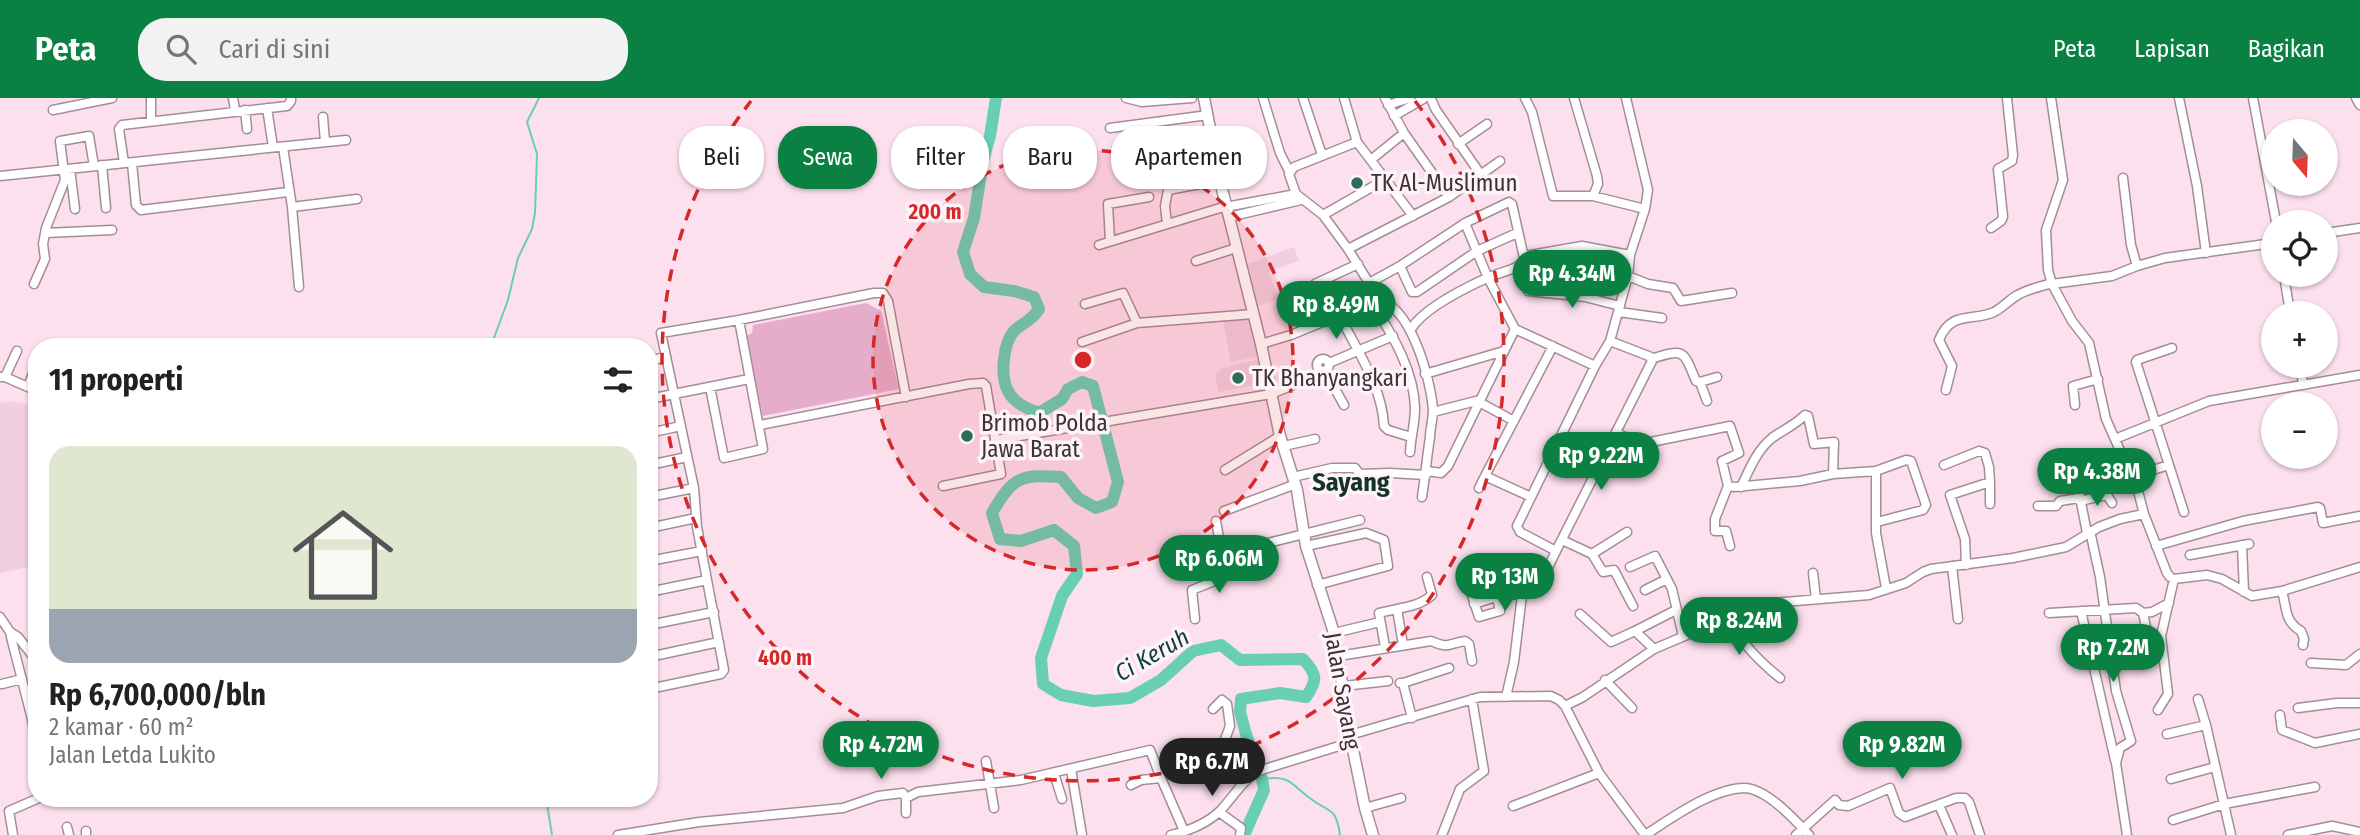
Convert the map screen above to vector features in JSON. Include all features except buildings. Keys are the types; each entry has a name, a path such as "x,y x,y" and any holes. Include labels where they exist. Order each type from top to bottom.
{"main road":[{"name":"Jalan Sayang","path":"1204,98 1210,126"},
{"name":"Jalan Sayang","path":"1222,189 1273,391 1282,441 1295,480 1305,541 1334,633 1351,739 1373,835"}],"street":[{"path":"53,110 112,98"},
{"path":"151,98 151,120"},
{"path":"233,98 235,110"},
{"path":"263,98 292,207 299,287"},
{"path":"288,192 141,210 135,205 120,127 151,120 287,106 291,98"},
{"path":"1126,98 1142,102 1192,98"},
{"path":"1263,98 1280,153 1298,197 1323,215 1369,283 1465,223 1509,202 1512,204 1525,262 1488,278 1422,316 1411,329"},
{"path":"1303,98 1321,155"},
{"path":"1344,98 1357,142 1413,216"},
{"path":"1410,98 1387,102 1404,133 1449,197"},
{"path":"1525,98 1532,112 1553,196 1594,196 1646,209"},
{"path":"1574,98 1597,176 1598,187 1594,196"},
{"path":"1556,551 1517,526 1595,366 1610,341 1628,276 1630,255 1646,209 1648,184 1626,98"},
{"path":"1991,228 2003,217 1998,169 2013,158 2007,98"},
{"path":"2050,98 2063,180 2046,230 2048,270 2052,284 2072,321 2089,343 2106,419 2138,491 2144,514 2170,578 2207,575 2221,579 2252,596 2282,591 2360,567"},
{"path":"2179,98 2197,186 2206,253"},
{"path":"2253,98 2274,210"},
{"path":"2356,98 2360,105"},
{"path":"1394,117 1427,99 1481,175"},
{"path":"245,110 247,129"},
{"path":"1126,126 1208,115"},
{"path":"323,117 325,142"},
{"path":"1458,144 1487,124"},
{"path":"1371,159 1404,133"},
{"path":"75,209 60,141 87,136 90,138 98,166 106,208"},
{"path":"0,176 346,140"},
{"path":"1289,171 1321,155 1357,142"},
{"path":"1348,249 1449,197 1500,161"},
{"path":"34,284 45,259 45,233 64,186 67,170"},
{"path":"2123,178 2137,266"},
{"path":"1323,215 1386,179"},
{"path":"1167,224 1165,206 1168,190 1173,189"},
{"path":"1110,241 1108,204 1149,197"},
{"path":"1099,245 1167,224 1298,197"},
{"path":"292,207 357,199"},
{"path":"1465,223 1488,278 1515,329 1595,366"},
{"path":"2338,231 2360,228"},
{"path":"45,233 112,230"},
{"path":"1400,266 1412,292 1417,292 1477,251 1517,233"},
{"path":"1947,390 1952,366 1939,340 1950,324 1969,316 1996,311 2023,292 2052,284 2112,276 2165,258 2261,245"},
{"path":"1524,256 1582,246 1630,255"},
{"path":"1196,261 1236,248"},
{"path":"1315,284 1358,264"},
{"path":"1628,276 1648,284 1674,288 1681,301 1732,293"},
{"path":"1528,291 1585,297 1620,309 1662,318"},
{"path":"658,687 722,674 724,670 696,518 694,488 661,333 883,293 888,301 906,397"},
{"path":"1085,304 1123,293 1137,323"},
{"path":"1261,344 1376,300 1384,300 1402,317 1411,329 1433,412 1422,497"},
{"path":"1375,308 1401,352 1413,395 1415,407 1410,452"},
{"path":"1082,342 1137,323 1254,314"},
{"path":"1340,316 1374,384 1382,408 1384,426 1388,430 1411,437"},
{"path":"710,387 724,458 763,449 739,320"},
{"path":"1224,511 1295,480 1332,468 1355,468 1360,474 1441,473 1448,466 1515,329"},
{"path":"996,438 1273,391 1301,382 1393,336"},
{"path":"1610,341 1651,359 1679,352 1685,355 1707,401"},
{"path":"1479,488 1553,346"},
{"path":"2172,348 2136,362 2184,512"},
{"path":"16,351 2,377 28,387"},
{"path":"1425,374 1504,351"},
{"path":"658,359 666,357"},
{"path":"1474,604 1496,595 1522,595 1542,580 1652,364 1651,359"},
{"path":"1325,368 1344,405"},
{"path":"2115,439 2209,401 2360,375"},
{"path":"1700,382 1717,377"},
{"path":"2302,378 2303,385"},
{"path":"658,397 749,379"},
{"path":"2075,405 2073,386 2098,379"},
{"path":"760,425 984,383 1002,474 943,486"},
{"path":"1433,412 1479,401 1514,421"},
{"path":"1741,487 1762,449 1771,439 1799,422 1805,415 1808,416 1814,444 1835,443 1833,474"},
{"path":"1616,433 1641,444 1729,425 1739,453 1722,461 1728,486 1715,519 1715,530 1726,531 1730,546"},
{"path":"658,431 681,426"},
{"path":"1226,470 1282,441 1315,439"},
{"path":"1944,465 1979,451 1983,452 1989,467 1990,504"},
{"path":"658,463 687,457"},
{"path":"1728,486 1741,487 1876,471 1906,460 1911,461 1926,505 1923,510 1877,522"},
{"path":"2130,477 2169,465"},
{"path":"1876,471 1876,533 1886,589"},
{"path":"1485,477 1531,497"},
{"path":"1966,565 1965,539 1951,495 1990,482"},
{"path":"2078,487 2100,578 2119,708 2131,741 2120,748 2116,763"},
{"path":"658,495 694,488"},
{"path":"2038,506 2055,506 2060,501 2107,495 2112,503"},
{"path":"2156,546 2243,521 2318,507 2323,523 2360,516"},
{"path":"1566,706 1654,649 1728,614 1761,604 1869,595 1906,583 1923,572 2066,547 2089,532 2120,519 2144,514"},
{"path":"658,526 696,518"},
{"path":"1305,541 1360,520"},
{"path":"1216,521 1223,555"},
{"path":"1592,554 1627,532"},
{"path":"1195,619 1192,590 1217,580 1211,560 1223,555 1366,533 1384,540 1388,566 1317,584"},
{"path":"1562,540 1592,554 1603,572 1614,570 1633,606"},
{"path":"2190,555 2246,545 2245,592"},
{"path":"658,559 702,551"},
{"path":"1630,567 1655,556 1672,589 1683,636"},
{"path":"1952,566 1958,620"},
{"path":"1813,573 1816,599"},
{"path":"1385,647 1379,613 1418,605 1429,598 1432,595 1427,577"},
{"path":"1493,579 1496,595 1500,612 1480,617 1469,585 1493,579"},
{"path":"1645,590 1667,579"},
{"path":"2158,710 2168,694 2161,636 2174,579"},
{"path":"658,590 707,580"},
{"path":"2282,591 2288,620 2301,631 2303,645"},
{"path":"1506,697 1514,662 1522,595"},
{"path":"2049,613 2136,608 2143,613 2152,612 2169,603"},
{"path":"1397,609 1403,645"},
{"path":"1580,614 1611,642 1676,610"},
{"path":"2081,611 2116,763 2127,835"},
{"path":"658,623 714,612"},
{"path":"2143,613 2147,632 2161,636"},
{"path":"1728,614 1760,661 1780,678"},
{"path":"0,617 10,632 28,703"},
{"path":"1334,633 1380,622"},
{"path":"1635,631 1654,649"},
{"path":"10,632 28,650"},
{"path":"1339,656 1432,640 1445,646 1465,641 1469,644 1472,661"},
{"path":"658,655 719,642"},
{"path":"2311,663 2346,665 2360,654"},
{"path":"1412,718 1400,683 1450,668"},
{"path":"2,684 22,679"},
{"path":"1344,685 1388,681"},
{"path":"1605,681 1632,708"},
{"path":"1171,835 1198,826 1219,812 1255,772 1472,699 1551,696 1566,706 1599,773 1645,835 1698,803 1745,788 1779,804 1803,833 1835,800 1839,805 1848,806 1890,788 1899,813 1905,817 1956,797 1965,798 1969,802 1980,835"},
{"path":"1442,835 1460,789 1484,771 1472,699"},
{"path":"2198,699 2231,835"},
{"path":"1213,709 1222,700 1229,708 1230,726 1224,743 1245,780"},
{"path":"2298,708 2360,703"},
{"path":"2280,715 2282,730 2315,743 2360,734"},
{"path":"2166,734 2206,725"},
{"path":"906,798 918,792 1021,780 1150,750 1184,831"},
{"path":"986,761 994,808"},
{"path":"2171,779 2215,767"},
{"path":"1071,769 1082,835"},
{"path":"1054,773 1062,799"},
{"path":"1513,806 1599,773"},
{"path":"1131,785 1141,780 1161,778"},
{"path":"2173,820 2224,804 2315,788"},
{"path":"618,835 699,822 842,808 891,793 903,793 906,798 906,813"},
{"path":"1365,808 1401,798"},
{"path":"13,835 4,812 28,802"},
{"path":"1939,805 1952,835"},
{"path":"1219,812 1241,828 1240,835"},
{"path":"2288,835 2332,826 2360,831"}],"shaded area":[{"path":"1294,247 1299,261 1269,271 1278,299 1258,306 1248,264"},
{"path":"866,303 881,311 899,389 763,416 744,337 752,333 753,325"},
{"path":"1249,315 1257,357 1231,362 1223,321"},
{"name":"TK Bhanyangkari","path":"1257,360 1262,384 1218,392 1215,372 1230,365"},
{"path":"11,401 28,405 28,567 0,573 0,403"}],"waterway":[{"path":"494,338 508,300 518,258 532,229 537,154 527,122 539,98"},
{"name":"Ci Keruh","path":"996,98 974,218 963,252 970,274 984,287 1034,297 1039,309 1014,331 1007,344 1003,369 1011,395 1021,405 1039,413 1062,399 1068,389 1082,382 1093,386 1118,482 1112,502 1096,508 1078,498 1061,477 1027,478 1012,485 992,513 1000,539 1021,541 1054,530 1074,546 1077,574 1062,596 1041,658 1043,684 1061,695 1093,701 1130,698 1161,680 1193,651 1221,645 1240,660 1303,659 1314,677 1313,686 1306,697 1280,693 1241,699 1240,712 1264,790 1244,835"},
{"path":"1262,779 1279,778 1290,782 1331,811 1340,835"},
{"path":"547,807 552,835"}],"place":[{"name":"TK Al-Muslimun","path":"1357,183"},
{"name":"TK Bhanyangkari","path":"1238,378"},
{"name":"Brimob Polda Jawa Barat","path":"967,436"}],"district":[{"name":"Sayang","path":"1351,482"}]}
